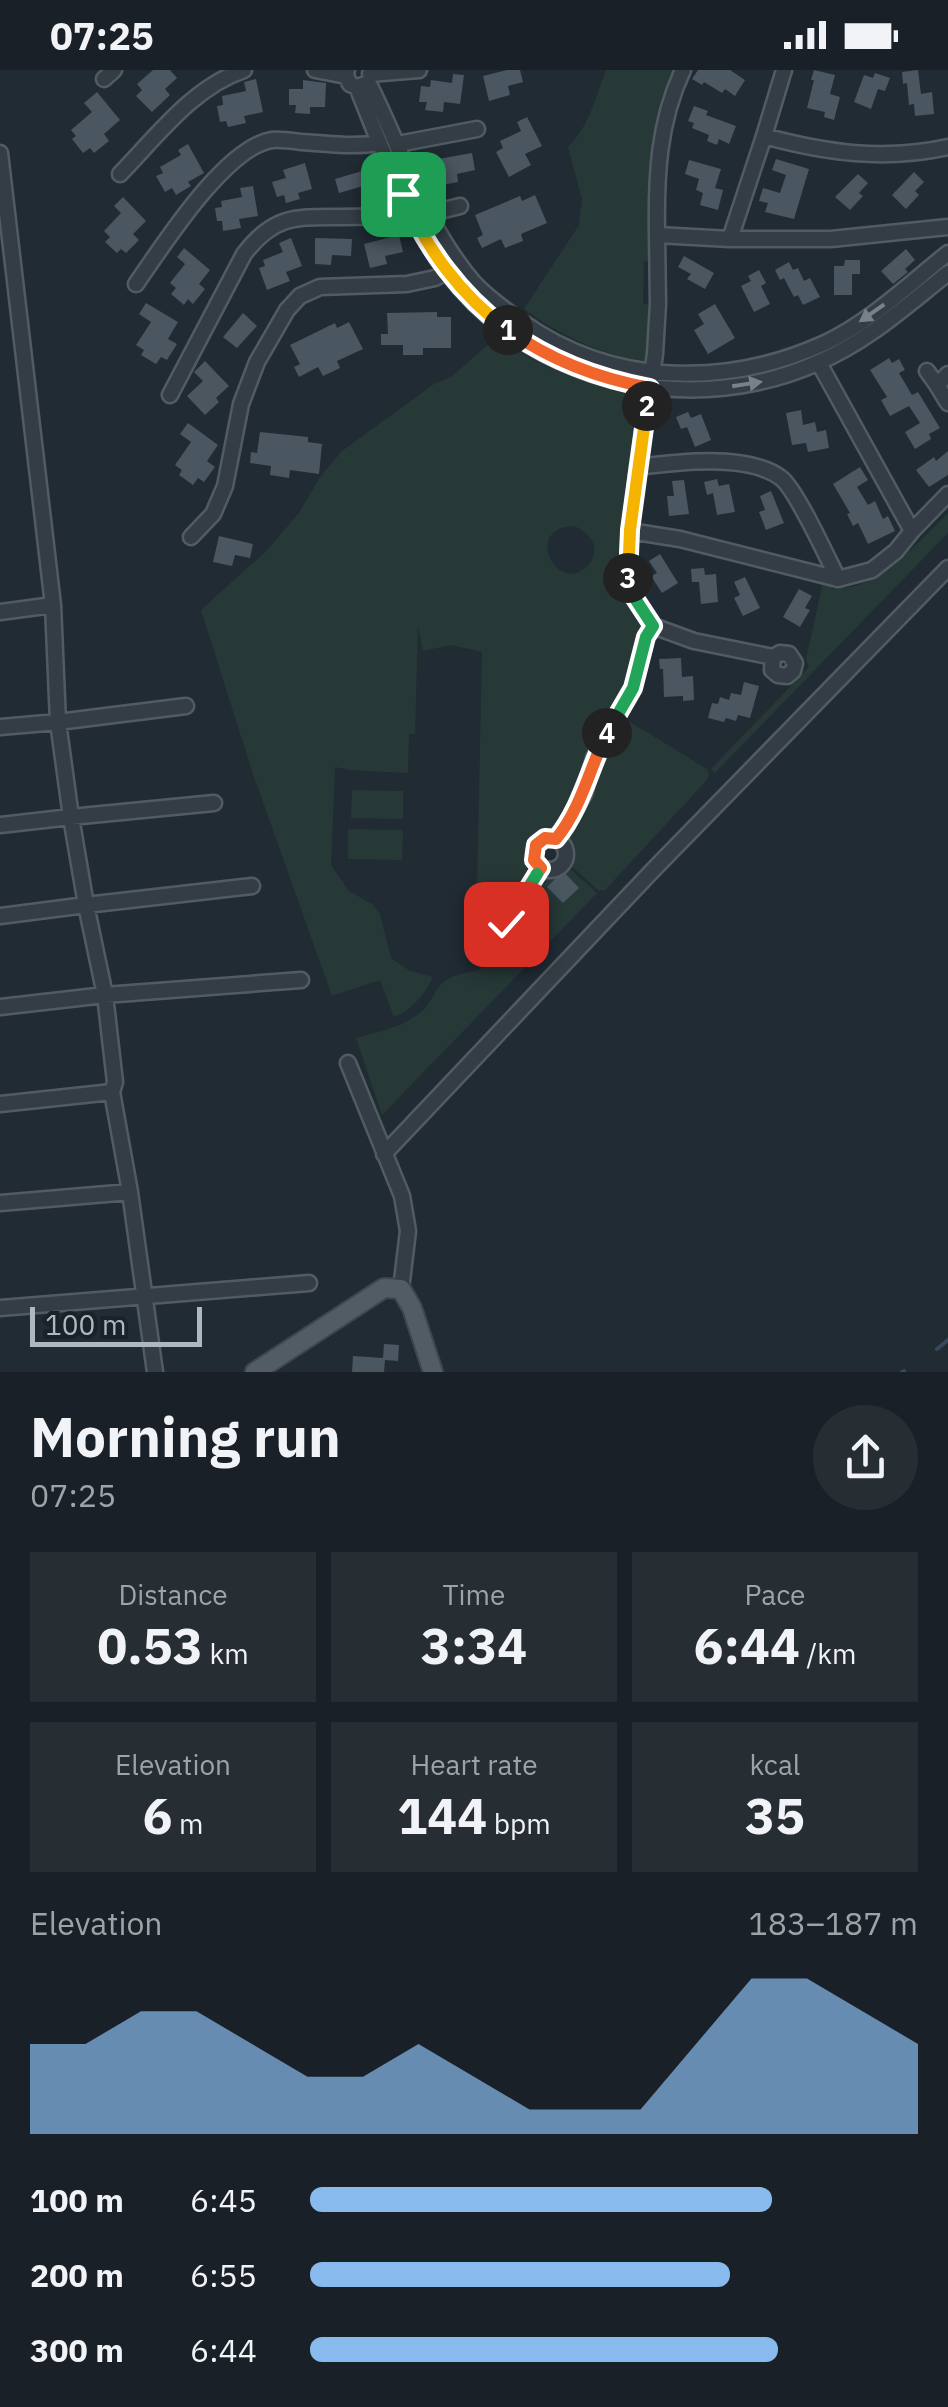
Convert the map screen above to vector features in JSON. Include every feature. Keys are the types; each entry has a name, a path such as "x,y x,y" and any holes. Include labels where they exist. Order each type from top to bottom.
{"main road":[{"path":"255,1372 384,1288 401,1289 412,1308 433,1372"}],"street":[{"path":"120,174 198,96 215,82 244,70"},
{"path":"316,70 360,76 420,70"},
{"path":"684,70 662,132 658,162 658,304 627,576 632,594 653,626 694,641 773,657"},
{"path":"730,239 784,70"},
{"path":"360,76 380,143 411,213 462,290 497,322 544,354 592,374 720,388 762,382 819,362 868,335 948,273"},
{"path":"360,76 398,144 428,214 475,284 551,341 651,381 766,365 828,342 869,316 948,253"},
{"path":"398,144 477,130"},
{"path":"764,136 840,153 920,153 948,147"},
{"path":"136,284 186,214 218,177 254,146 273,140 344,145 380,143"},
{"path":"0,153 53,605 58,722 86,905 105,994 115,1082 112,1092 155,1372"},
{"path":"428,214 460,206"},
{"path":"170,395 257,236 292,218 411,213"},
{"path":"657,236 831,239 948,227"},
{"path":"191,537 213,514 226,486 241,404 257,362 287,310 300,296 320,287 407,284 448,271"},
{"path":"819,362 912,531"},
{"path":"927,371 942,380 948,403"},
{"path":"638,467 686,460 726,462 762,469 783,479 838,579"},
{"path":"630,530 838,579 872,570 896,551 948,494"},
{"path":"384,1154 655,868 948,568"},
{"path":"0,612 53,605"},
{"path":"556,839 584,794 594,758 633,688 646,637 653,626"},
{"path":"0,727 186,706"},
{"path":"0,824 214,803"},
{"path":"545,838 561,842 566,852 564,862 556,869 541,868 534,860 536,845 545,838"},
{"path":"506,924 541,868"},
{"path":"0,916 252,886"},
{"path":"0,1006 301,980"},
{"path":"348,1063 402,1196 408,1231 401,1289"},
{"path":"0,1104 112,1092"},
{"path":"0,1203 130,1192"},
{"path":"0,1308 308,1283"}],"green space":[{"path":"606,70 678,70 652,260 644,261 643,304 652,305 649,357 645,361 582,342 524,309 579,225 582,199 568,147 587,120"},
{"path":"497,337 531,359 565,374 641,395 619,538 628,556 646,637 617,714 707,769 709,774 605,890 599,891 568,863 570,855 564,835 540,841 534,849 537,864 506,924 489,926 476,934 482,652 451,645 423,651 418,627 415,734 409,734 408,773 335,767 331,865 349,891 372,904 380,914 391,958 410,971 433,977 417,1001 394,1017 380,980 332,996 253,774 201,610 266,551 299,513 320,477 342,451 434,384 451,377","holes":["574,526 592,541 593,558 578,572 567,573 550,559 549,538 558,530"]},
{"path":"948,513 948,533 715,773 711,769 809,667 806,659 823,582 832,583 832,589 869,581 905,555"},
{"path":"352,790 403,791 403,819 351,818"},
{"path":"348,829 403,830 402,860 348,859"},
{"path":"568,867 597,893 382,1115 356,1038 412,1018 427,1006 445,981 496,960 511,942 541,879 559,875"}],"building":[{"path":"153,70 170,70 177,78 165,89 170,95 152,112 136,96 142,90 137,84"},
{"path":"520,70 523,82 508,86 510,95 489,101 483,76"},
{"path":"698,70 730,70 745,80 735,96 692,79"},
{"path":"814,70 835,75 830,94 840,97 834,120 824,117 825,112 807,108"},
{"path":"918,70 921,94 932,92 934,114 915,116 914,104 909,105 902,72"},
{"path":"875,73 890,78 885,91 878,89 871,109 854,102 864,75 873,78"},
{"path":"453,74 464,75 460,104 444,102 443,112 425,110 427,102 419,102 421,86 430,87 431,80 452,83"},
{"path":"256,79 263,112 244,116 246,123 228,127 226,121 220,122 217,106 223,105 222,96 246,91 244,82"},
{"path":"303,80 326,83 325,107 310,107 310,114 295,113 296,105 289,105 289,89 303,89"},
{"path":"97,92 120,120 104,134 109,141 94,153 90,148 83,153 72,139 76,136 71,130 92,112 84,103"},
{"path":"694,106 736,126 729,144 719,139 717,145 707,141 709,135 692,128 694,123 688,121"},
{"path":"527,117 542,146 525,154 531,165 509,177 496,152 503,148 500,141 521,131 517,122"},
{"path":"188,144 204,173 176,195 172,188 165,192 156,176 163,173 160,167 181,155 178,150"},
{"path":"472,153 475,170 457,174 458,182 443,185 438,159"},
{"path":"776,159 809,169 794,219 765,212 768,203 759,201 763,188 780,193 786,175 772,170"},
{"path":"689,160 721,169 715,188 723,190 718,210 700,205 703,193 696,190 699,179 685,174"},
{"path":"305,163 312,189 298,193 300,199 286,203 284,195 277,197 272,182 286,178 283,170"},
{"path":"369,169 374,183 339,193 335,179"},
{"path":"914,172 924,182 915,191 919,195 906,209 892,195"},
{"path":"858,174 868,183 859,193 863,196 850,210 835,197"},
{"path":"253,186 258,216 239,219 241,228 223,231 215,208 222,207 221,201 242,197 240,188"},
{"path":"535,195 547,223 521,234 523,241 505,248 501,239 482,248 477,238 483,235 475,215 520,196 522,201"},
{"path":"123,197 146,221 133,234 139,240 126,253 121,249 117,253 105,242 110,237 104,231 121,213 114,206"},
{"path":"399,235 403,252 385,256 387,264 370,268 364,244"},
{"path":"291,238 302,266 286,272 290,281 267,290 259,268 265,266 263,260 283,252 279,243"},
{"path":"315,238 352,239 351,256 332,255 331,265 315,264"},
{"path":"184,248 210,270 199,284 205,289 193,304 188,299 184,305 171,294 176,288 170,283 185,264 177,257"},
{"path":"906,249 915,260 893,284 881,271"},
{"path":"684,256 714,273 705,289 687,279 691,274 678,267"},
{"path":"845,260 860,260 860,274 852,274 852,295 834,295 834,266 844,266"},
{"path":"789,262 793,270 798,268 804,281 810,278 820,297 803,305 798,295 794,297 775,270"},
{"path":"759,270 766,283 761,286 770,304 754,312 741,286"},
{"path":"146,303 178,322 168,339 177,344 167,360 161,357 156,364 141,355 144,350 136,345 151,322 139,314"},
{"path":"715,304 735,338 708,354 694,330 704,324 698,314"},
{"path":"437,312 437,317 451,317 451,348 423,348 423,355 403,355 403,345 381,345 381,334 388,334 387,313"},
{"path":"243,313 257,326 237,348 223,337"},
{"path":"349,322 363,349 337,361 340,368 323,376 318,367 299,377 294,367 300,364 290,345 335,323 337,328"},
{"path":"889,358 892,363 899,359 905,370 899,373 912,395 918,392 940,428 915,449 905,432 920,423 909,406 890,416 881,400 887,397 870,370"},
{"path":"205,361 229,386 205,415 187,396 203,381 194,372"},
{"path":"801,410 803,425 815,422 817,432 826,430 829,448 808,452 806,443 792,445 786,413"},
{"path":"688,412 691,418 701,414 711,440 695,447 687,427 681,429 676,417"},
{"path":"188,423 218,445 207,461 215,467 204,482 198,478 193,485 179,475 182,470 175,465 191,442 180,434"},
{"path":"260,432 308,437 308,442 322,444 319,474 290,470 289,478 270,475 271,466 250,463 251,452 257,453"},
{"path":"948,451 948,475 929,487 916,470"},
{"path":"860,467 868,480 857,487 868,505 875,501 883,519 888,516 895,531 868,544 858,523 853,526 833,484"},
{"path":"717,479 719,486 729,484 735,512 717,515 713,493 707,495 704,482"},
{"path":"684,480 689,514 669,516 667,496 674,496 672,481"},
{"path":"771,491 784,523 766,530 759,512 765,510 760,496"},
{"path":"219,536 253,544 250,558 235,555 232,566 213,562"},
{"path":"660,554 678,583 662,593 651,576 657,573 649,561"},
{"path":"704,568 705,575 716,574 718,602 701,604 699,582 692,582 691,569"},
{"path":"745,577 760,608 743,616 734,598 740,595 734,582"},
{"path":"799,589 812,596 805,608 810,610 800,627 783,617"},
{"path":"681,658 682,677 693,676 694,700 664,697 659,659"},
{"path":"744,682 759,686 750,718 738,715 736,721 726,718 724,722 708,718 712,703 718,704 720,697 729,700 731,693 741,695"},
{"path":"563,871 579,888 563,903 547,887"},
{"path":"384,1344 399,1345 398,1361 385,1360 384,1372 352,1372 353,1356 383,1358"}],"waterway":[{"path":"937,1349 948,1340"}],"route":[{"path":"403,194 448,271 462,290 497,322 568,366 650,388 627,576 632,594 653,626 646,637 633,688 594,758 584,794 556,839 545,838 536,845 534,860 541,868 506,924"}]}
